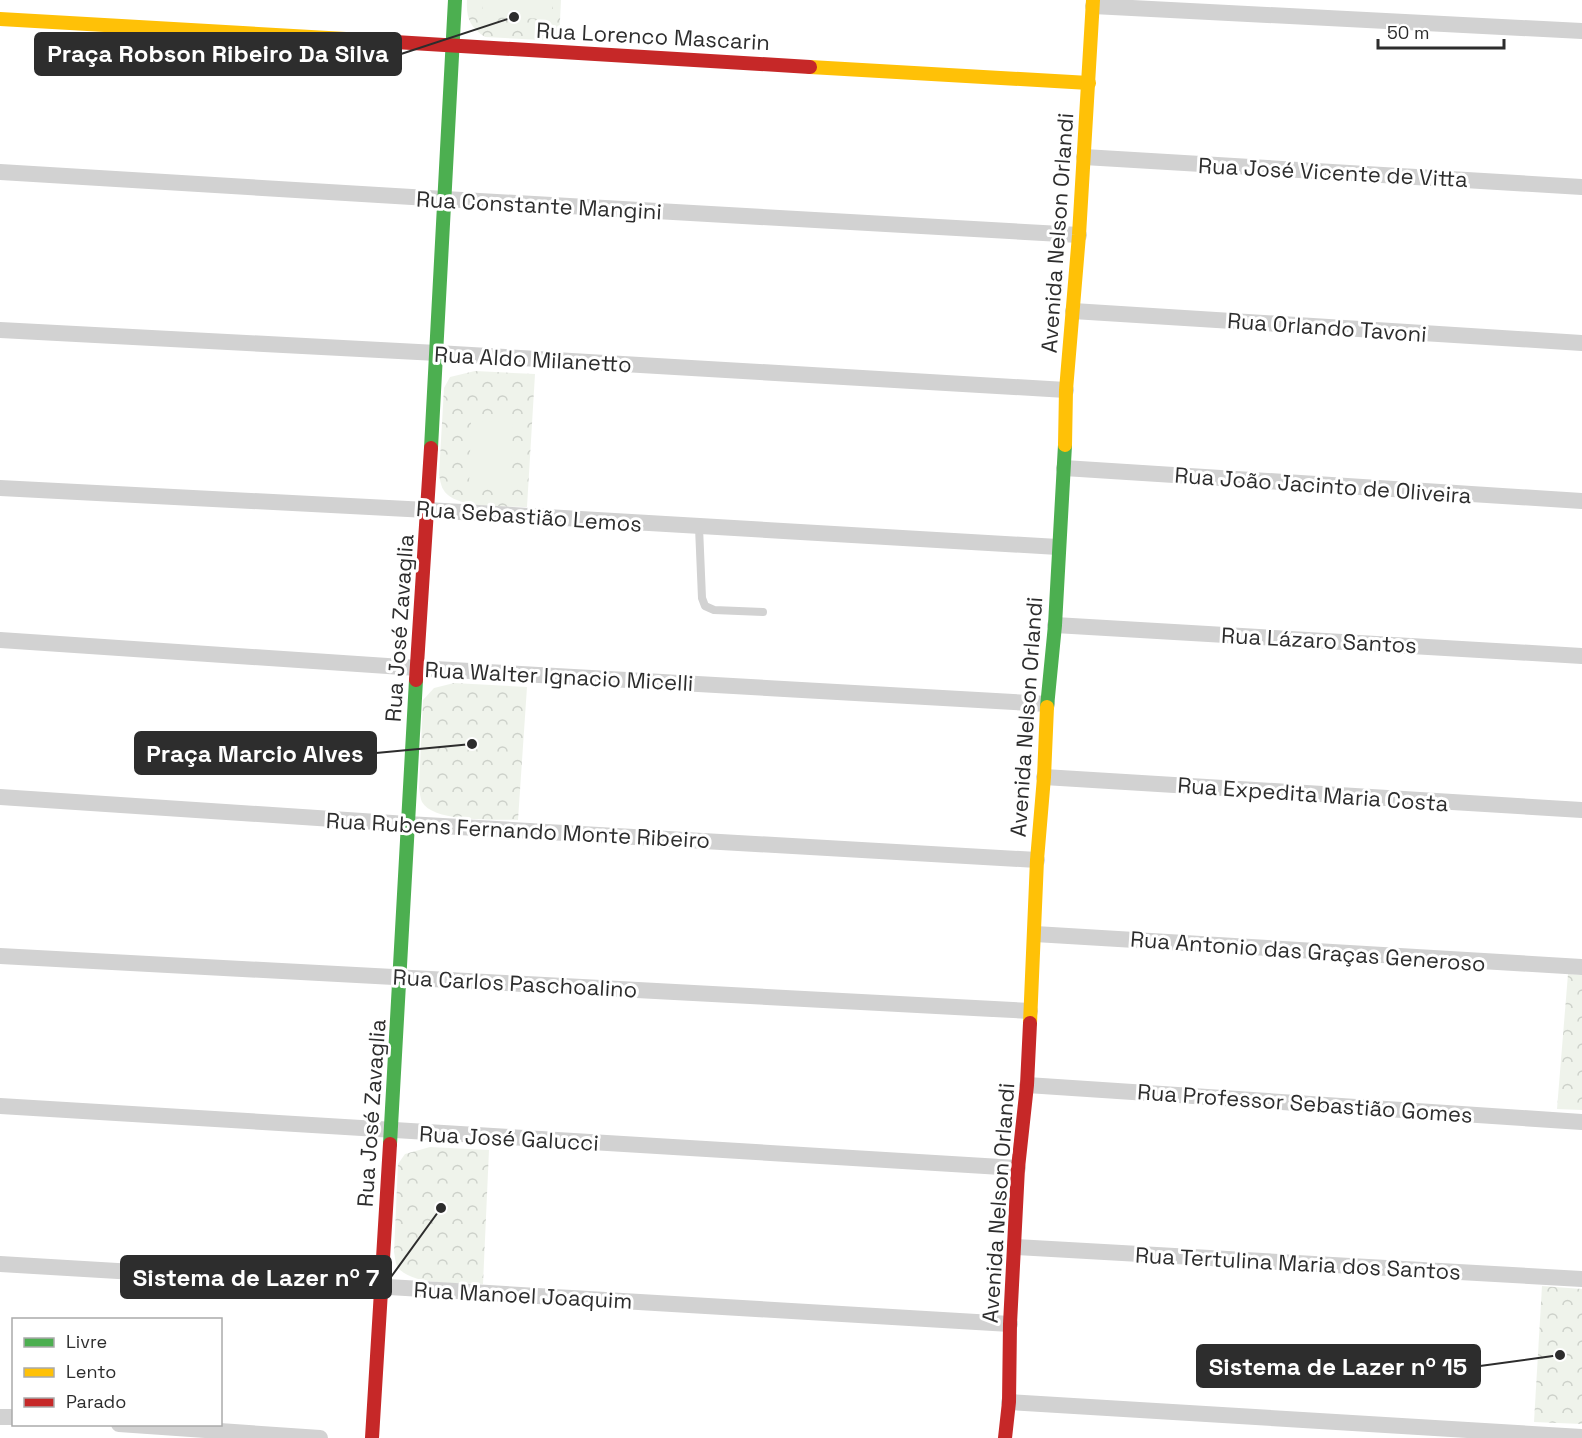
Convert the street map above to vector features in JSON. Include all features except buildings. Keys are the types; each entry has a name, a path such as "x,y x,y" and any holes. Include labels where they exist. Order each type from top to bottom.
{"street":[{"name":"Rua José Zavaglia","path":"372,1438 437,353 455,0"},
{"path":"1093,3 1582,32"},
{"name":"Avenida Nelson Orlandi","path":"1005,1438 1009,1402 1010,1323 1018,1168 1027,1085 1037,860 1047,704 1055,625 1066,390 1079,235 1093,3"},
{"name":"Rua Lorenco Mascarin","path":"0,19 1089,82"},
{"name":"Rua José Vicente de Vitta","path":"1084,157 1582,187"},
{"name":"Rua Constante Mangini","path":"0,172 1079,235"},
{"name":"Rua Orlando Tavoni","path":"1073,311 1582,343"},
{"name":"Rua Aldo Milanetto","path":"0,330 1066,390"},
{"name":"Rua João Jacinto de Oliveira","path":"1064,468 1582,501"},
{"name":"Rua Sebastião Lemos","path":"0,488 427,510 1058,548"},
{"name":"Rua Lázaro Santos","path":"1055,625 1582,656"},
{"name":"Rua Walter Ignacio Micelli","path":"0,640 417,668 1047,704"},
{"name":"Rua Expedita Maria Costa","path":"1044,777 1582,810"},
{"name":"Rua Rubens Fernando Monte Ribeiro","path":"0,797 407,824 1037,860"},
{"name":"Rua Antonio das Graças Generoso","path":"1035,934 1582,967"},
{"name":"Rua Carlos Paschoalino","path":"0,956 1030,1011"},
{"name":"Rua Professor Sebastião Gomes","path":"1027,1085 1582,1122"},
{"name":"Rua José Galucci","path":"0,1106 1018,1168"},
{"name":"Rua Tertulina Maria dos Santos","path":"1015,1247 1582,1279"},
{"name":"Rua Manoel Joaquim","path":"0,1264 1010,1323"},
{"path":"1009,1402 1582,1437"},
{"path":"134,1426 320,1438"}],"lane":[{"path":"699,527 702,598 705,606 714,610 763,612"}],"green space":[{"path":"467,0 561,0 559,41 485,37 470,22"},
{"path":"483,0 552,0 552,19 482,17"},
{"path":"475,371 535,374 527,507 469,504 449,496 443,489 439,475 444,388 450,377"},
{"path":"471,421 513,422 511,489 469,489"},
{"path":"454,683 527,687 518,820 452,817 429,809 422,802 419,788 423,700 434,688"},
{"path":"1568,974 1582,975 1582,1110 1557,1109"},
{"path":"430,1147 489,1150 483,1284 424,1280 403,1272 396,1264 394,1252 398,1164 405,1154"},
{"path":"1542,1286 1582,1289 1582,1424 1534,1422"}],"traffic: fast":[{"path":"431,448 455,0"},
{"path":"1047,707 1055,625 1065,445"},
{"path":"390,1144 416,680"}],"traffic: slow":[{"path":"1065,445 1066,390 1079,235 1093,0"},
{"path":"0,19 346,39"},
{"path":"810,67 1089,83"},
{"path":"1030,1023 1047,707"}],"traffic: jam":[{"path":"346,39 810,67"},
{"path":"416,680 431,448"},
{"path":"1005,1438 1009,1402 1010,1324 1018,1168 1027,1085 1030,1023"},
{"path":"372,1438 390,1144"}],"place":[{"name":"Praça Robson Ribeiro Da Silva","path":"514,17"},
{"name":"Praça Marcio Alves","path":"472,744"},
{"name":"Sistema de Lazer nº 7","path":"441,1208"},
{"name":"Sistema de Lazer nº 15","path":"1560,1355"}]}
